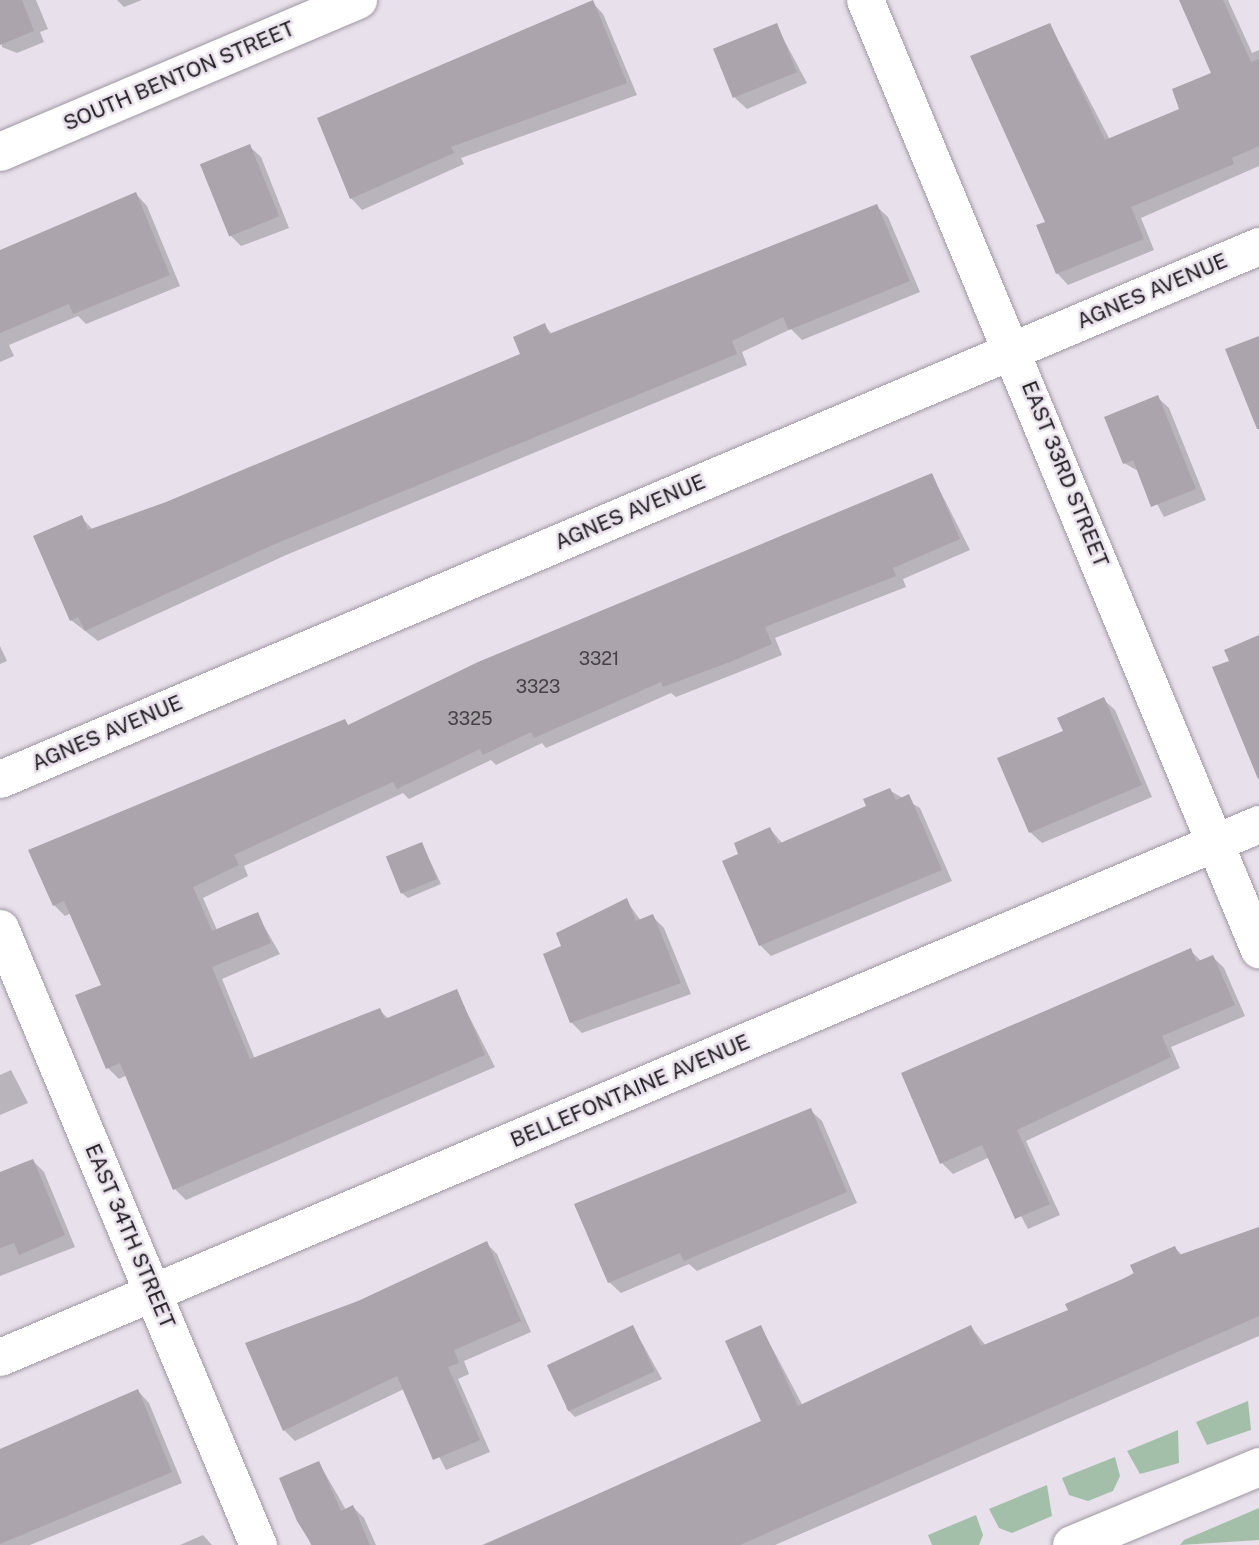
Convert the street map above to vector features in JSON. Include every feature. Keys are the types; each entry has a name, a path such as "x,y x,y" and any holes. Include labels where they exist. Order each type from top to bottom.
{"street":[{"name":"SOUTH BENTON STREET","path":"0,152 358,0"},
{"name":"EAST 33RD STREET","path":"865,0 1015,350 1259,950"},
{"name":"AGNES AVENUE","path":"0,779 1259,246"},
{"name":"BELLEFONTAINE AVENUE","path":"0,1357 1259,824"},
{"name":"EAST 34TH STREET","path":"0,928 258,1545"},
{"path":"1072,1545 1259,1467"}],"green space":[{"path":"1248,1401 1251,1430 1207,1445 1196,1422"},
{"path":"1178,1430 1179,1463 1140,1474 1127,1451"},
{"path":"1115,1457 1120,1476 1113,1491 1088,1501 1069,1495 1062,1478"},
{"path":"1047,1485 1052,1516 1012,1533 999,1528 989,1509"},
{"path":"1259,1508 1259,1540 1180,1545 1184,1540"},
{"path":"976,1515 983,1535 979,1545 932,1545 928,1535"}],"building":[{"path":"0,0 22,0 34,31 0,45"},
{"path":"593,0 627,83 451,147 454,153 350,199 317,118"},
{"path":"1179,0 1223,0 1251,62 1259,59 1259,146 1232,158 1234,164 1131,207 1144,239 1056,274 1036,225 1045,222 970,56 1050,23 1105,140 1179,109 1172,89 1211,73"},
{"path":"777,23 797,72 733,98 713,49"},
{"path":"250,144 279,216 229,237 200,164"},
{"path":"136,192 170,275 73,314 69,304 0,333 0,250"},
{"path":"877,204 910,281 789,330 783,317 732,341 737,354 275,544 85,631 78,617 70,621 33,536 82,515 88,530 166,502 520,354 513,337 545,323 549,334"},
{"path":"1259,336 1259,429 1257,429 1225,349"},
{"path":"1158,395 1196,489 1151,507 1133,460 1123,464 1104,417"},
{"path":"932,473 960,539 893,568 896,576 765,627 772,644 730,662 663,687 661,682 534,738 531,732 483,755 480,749 397,789 393,782 234,855 239,865 193,887 212,931 258,912 271,943 212,967 250,1059 380,1008 385,1019 457,989 485,1055 173,1190 120,1063 106,1069 75,995 101,985 64,901 53,906 28,850 345,719 348,725 478,662"},
{"path":"1259,635 1258,779 1212,667 1229,661 1224,650"},
{"path":"1104,697 1142,785 1029,833 997,758 1063,731 1057,718"},
{"path":"890,788 896,800 909,794 942,870 759,946 722,861 738,854 734,843 770,827 778,844 866,806 863,799"},
{"path":"422,842 437,879 401,894 386,857"},
{"path":"627,898 636,921 653,914 681,983 570,1023 543,954 561,946 556,933"},
{"path":"1191,948 1196,962 1213,955 1235,1005 1162,1036 1171,1057 1017,1130 1050,1204 1015,1219 982,1145 940,1164 901,1073"},
{"path":"811,1108 847,1192 684,1261 680,1253 608,1283 574,1204"},
{"path":"33,1159 65,1235 19,1255 14,1243 0,1248 0,1172"},
{"path":"1259,1227 1259,1316 740,1545 484,1545 761,1421 725,1341 761,1325 798,1406 971,1325 981,1346 1068,1310 1065,1304 1134,1274 1130,1265 1175,1246 1179,1255"},
{"path":"487,1241 521,1321 454,1350 459,1363 448,1367 480,1440 433,1460 397,1376 283,1431 245,1343 358,1301"},
{"path":"633,1325 655,1371 568,1411 547,1365"},
{"path":"138,1389 172,1472 0,1544 0,1449"},
{"path":"319,1461 341,1511 353,1505 370,1545 312,1545 297,1521 279,1478"}]}
